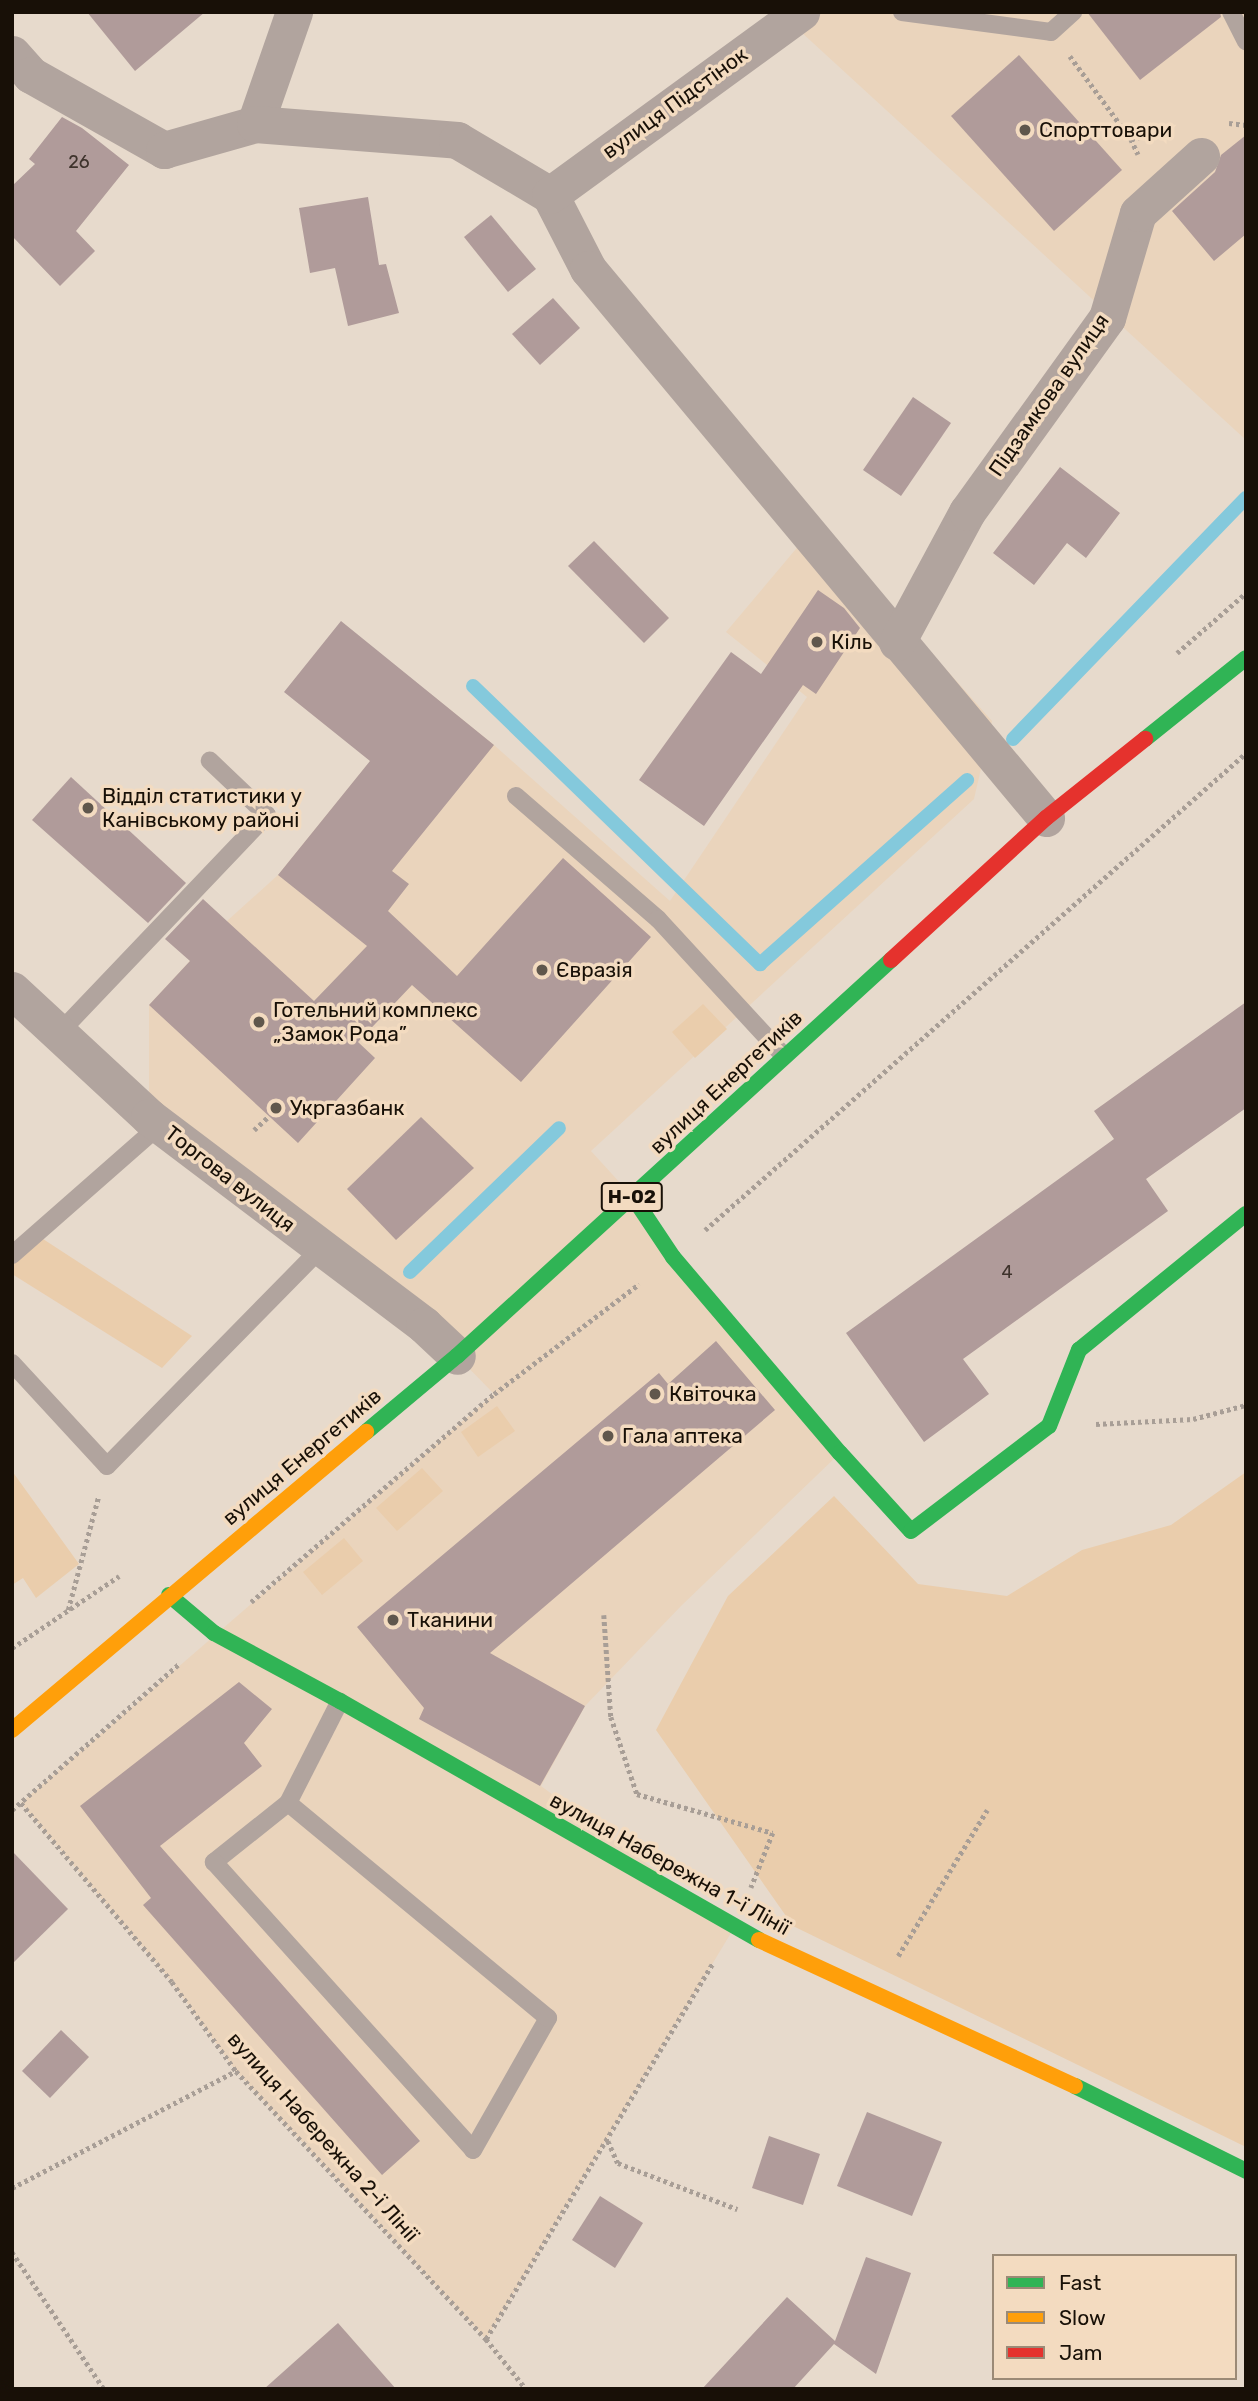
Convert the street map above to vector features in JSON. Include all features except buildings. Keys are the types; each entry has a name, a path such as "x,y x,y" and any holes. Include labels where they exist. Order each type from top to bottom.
{"street":[{"path":"255,124 294,12"},
{"name":"вулиця Підстінок","path":"550,195 801,12"},
{"path":"12,54 31,75 164,150 255,124 457,140 550,195 588,269 1046,818"},
{"name":"Підзамкова вулиця","path":"897,642 967,512 1107,318 1138,213 1201,156"},
{"name":"вулиця Енергетиків","path":"12,1730 169,1595 457,1356 1046,818 1246,658"},
{"name":"Торгова вулиця","path":"12,990 160,1125 320,1249 424,1325 457,1356"},
{"path":"633,1197 673,1257 840,1453 911,1531 1049,1426 1079,1350 1246,1214"},
{"name":"вулиця Набережна 1-ї Лінії","path":"169,1595 214,1633 340,1701 734,1928 1217,2154 1246,2171"}],"lane":[{"path":"902,12 1051,32 1073,12"},
{"path":"1231,12 1246,41"},
{"path":"60,1032 267,815 210,761"},
{"path":"516,796 658,919 752,1026 784,1056"},
{"path":"12,1255 160,1125"},
{"path":"12,1363 107,1466 320,1249"},
{"path":"288,1803 548,2018 473,2150 214,1862 288,1803 340,1701"}],"path":[{"path":"1051,32 1130,139 1169,131"},
{"path":"1219,121 1246,125"},
{"path":"12,1810 494,1394 673,1257 1246,753"},
{"path":"254,1130 269,1115"},
{"path":"1049,1426 1193,1419 1246,1405"},
{"path":"68,1611 107,1466"},
{"path":"486,2339 734,1928 773,1833 637,1794 611,1717 604,1615"},
{"name":"вулиця Набережна 2-ї Лінії","path":"21,1803 172,1982 236,2071 486,2339 526,2389"},
{"path":"875,1994 988,1811"},
{"path":"12,2188 236,2071"},
{"path":"608,2140 618,2163 737,2209"},
{"path":"12,2252 104,2389"}],"shaded area":[{"path":"801,12 1246,12 1246,440 788,20"},
{"path":"817,524 992,721 974,799 591,1151 633,1197 840,1453 681,1606 585,1706 541,1786 734,1928 486,2339 236,2071 172,1982 21,1803 494,1394 457,1356 149,1117 149,1005 227,921 278,875 427,691 494,745 670,901 807,697 726,632"},
{"path":"703,1004 727,1029 695,1058 672,1032"},
{"path":"43,1239 192,1336 162,1368 12,1274 12,1265"},
{"path":"497,1406 515,1431 478,1457 461,1432"},
{"path":"422,1468 443,1491 397,1531 376,1508"},
{"path":"12,1471 79,1564 36,1598 23,1578 12,1585"},
{"path":"1246,1472 1246,2147 793,1926 656,1730 728,1596 834,1496 918,1584 1007,1596 1082,1550 1171,1525"},
{"path":"344,1538 363,1561 322,1595 303,1572"}],"waterway":[{"path":"1013,739 1246,498"},
{"path":"473,686 760,964 967,780"},
{"path":"410,1272 559,1128"}],"traffic: fast":[{"path":"1145,739 1246,658"},
{"path":"366,1432 457,1356 891,960"},
{"path":"633,1197 673,1257 840,1453 911,1531 1049,1426 1079,1350 1246,1214"},
{"path":"169,1595 214,1633 340,1701 759,1940"},
{"path":"1075,2086 1246,2171"}],"traffic: slow":[{"path":"12,1730 366,1432"},
{"path":"759,1940 1075,2086"}],"traffic: jam":[{"path":"891,960 1046,818 1145,739"}],"place":[{"name":"Спорттовари","path":"1025,130"},
{"name":"Кіль","path":"817,642"},
{"name":"Відділ статистики у Канівському районі","path":"88,808"},
{"name":"Євразія","path":"542,970"},
{"name":"Готельний комплекс „Замок Рода”","path":"259,1022"},
{"name":"Укргазбанк","path":"276,1108"},
{"name":"Квіточка","path":"655,1394"},
{"name":"Гала аптека","path":"608,1436"},
{"name":"Тканини","path":"393,1620"}]}
